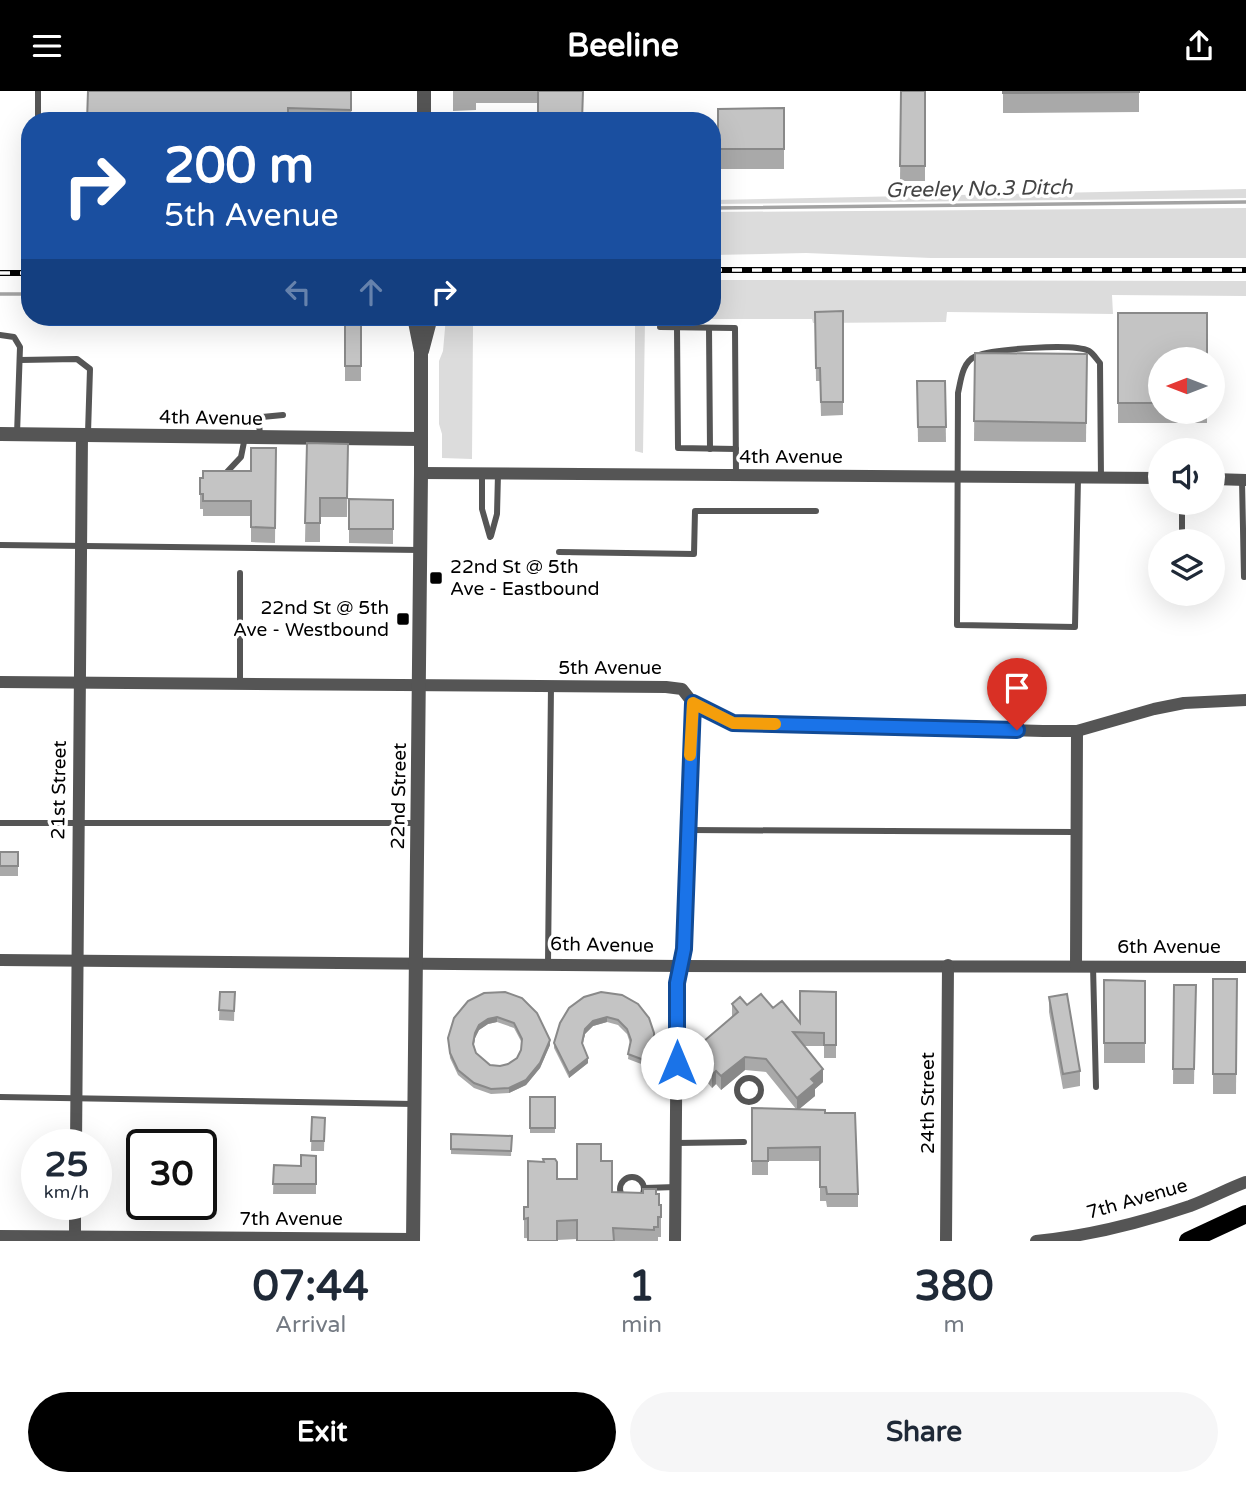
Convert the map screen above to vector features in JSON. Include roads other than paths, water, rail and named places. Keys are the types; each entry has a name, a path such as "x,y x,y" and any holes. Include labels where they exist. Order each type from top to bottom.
{"main road":[{"path":"1188,1241 1246,1214"}],"street":[{"path":"424,91 424,112"},
{"name":"22nd Street","path":"413,1240 421,550 421,352 416,326"},
{"name":"22nd Street","path":"421,352 428,326"},
{"name":"4th Avenue","path":"0,434 421,439"},
{"name":"21st Street","path":"76,1129 77,825 85,435"},
{"name":"4th Avenue","path":"421,474 1148,478"},
{"path":"1225,479 1244,479"},
{"name":"5th Avenue","path":"0,682 666,687 682,689 693,703 733,723 1077,731 1174,705 1246,700"},
{"path":"674,1241 677,983 684,949 693,703"},
{"path":"1076,966 1077,731"},
{"name":"6th Avenue","path":"0,960 1246,967"},
{"name":"24th Street","path":"946,1241 948,965"},
{"name":"7th Avenue","path":"1036,1241 1125,1226 1192,1205 1246,1182"},
{"path":"75,1220 75,1239"},
{"name":"7th Avenue","path":"0,1236 75,1239 413,1240"}],"lane":[{"path":"38,91 38,112"},
{"path":"660,327 736,328 736,476"},
{"path":"677,328 678,448 736,449"},
{"path":"709,328 710,449"},
{"path":"0,335 8,335 18,341 20,359 17,434"},
{"path":"1078,478 1075,627 957,625 958,393 963,369 975,356 1014,349 1070,347 1089,351 1100,363 1101,479"},
{"name":"21st Street","path":"20,359 77,359 90,369 85,435"},
{"path":"226,473 241,457 262,418 282,415"},
{"path":"482,474 482,509 490,537 497,514 498,474"},
{"path":"1244,479 1244,577"},
{"path":"559,552 695,554 695,511 816,511"},
{"path":"0,545 421,550"},
{"path":"240,573 240,685"},
{"path":"548,963 551,687"},
{"path":"0,823 418,823"},
{"path":"690,830 1076,832"},
{"path":"1093,966 1096,1087"},
{"path":"0,1097 415,1104"},
{"path":"677,1143 744,1142"},
{"path":"644,1188 676,1187"}],"waterway":[{"name":"Greeley No.3 Ditch","path":"721,208 1246,202"},
{"path":"0,294 21,294"}],"railway":[{"path":"721,270 1246,270"},
{"path":"0,273 21,273"}],"place":[{"name":"22nd St @ 5th Ave - Eastbound","path":"436,578"},
{"name":"22nd St @ 5th Ave - Westbound","path":"403,619"}]}
